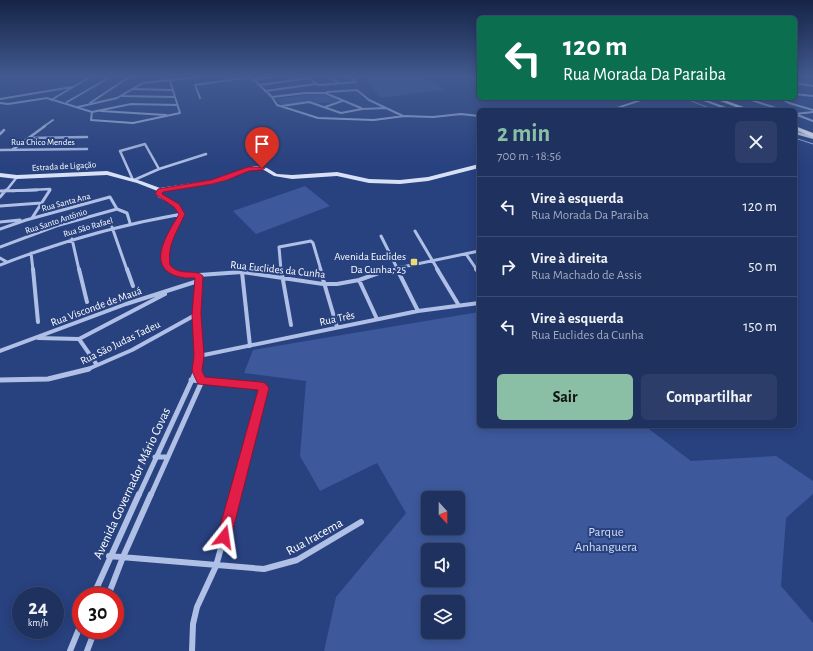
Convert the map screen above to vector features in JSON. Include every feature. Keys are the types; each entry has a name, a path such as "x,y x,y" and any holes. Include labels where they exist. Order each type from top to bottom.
{"highway":[{"path":"797,127 813,131"},
{"path":"797,128 813,135"}],"main road":[{"path":"797,133 813,138"},
{"name":"Estrada de Ligação","path":"0,175 17,177 95,173 113,174 160,190 212,182 225,179 248,169 256,168 265,169 276,175 292,177 337,174 369,181 400,182 428,179 477,167"}],"street":[{"path":"78,107 92,112 119,106"},
{"path":"92,112 91,120 133,123 180,113 178,106"},
{"path":"281,106 322,118 374,120 404,116 433,117 461,114 477,116"},
{"path":"355,106 362,109"},
{"path":"383,106 404,116"},
{"path":"799,106 813,111"},
{"path":"324,107 341,113 362,109 386,108"},
{"path":"97,111 172,115"},
{"path":"797,114 813,111"},
{"path":"797,115 813,121"},
{"path":"11,150 53,120"},
{"path":"0,130 5,131 0,134"},
{"path":"29,138 87,137"},
{"path":"159,169 145,144 120,151 134,180 159,169 206,154"},
{"name":"Rua Chico Mendes","path":"0,150 87,149"},
{"path":"0,197 17,177"},
{"path":"0,192 50,189 32,218"},
{"path":"160,190 159,196 176,205 182,214"},
{"name":"Rua Santa Ana","path":"0,229 32,218 110,197 117,209"},
{"path":"0,206 41,204"},
{"path":"117,209 127,213 130,223"},
{"name":"Rua Santo Antônio","path":"0,247 51,228 117,209"},
{"name":"Rua São Rafael","path":"0,265 72,239 112,227 182,214"},
{"name":"Rua Euclides da Cunha","path":"182,214 169,237 164,261 168,269 185,276 242,272 323,284 345,283 359,280 396,267 477,251"},
{"name":"Rua Santa Ana","path":"0,222 26,220"},
{"path":"112,227 133,286"},
{"path":"415,231 458,304"},
{"path":"381,236 418,311"},
{"path":"72,239 87,302"},
{"path":"291,325 282,278 279,247 311,241 313,243 336,327"},
{"path":"31,253 38,322"},
{"path":"466,254 477,270"},
{"path":"0,258 6,262"},
{"path":"242,272 250,346"},
{"path":"199,276 196,314 199,356 197,371 202,381"},
{"path":"359,280 377,319"},
{"name":"Rua Visconde de Mauá","path":"0,350 126,304 198,281"},
{"path":"36,338 79,340 173,290"},
{"name":"Rua Três","path":"199,356 418,311 458,304 477,303"},
{"name":"Rua São Judas Tadeu","path":"0,380 50,378 73,374 97,365 196,314"},
{"path":"79,340 97,365"},
{"name":"Avenida Governador Mário Covas","path":"97,587 109,556 155,457 191,380 197,371"},
{"path":"191,380 261,386 264,388 216,566 197,608 193,624 192,651"},
{"name":"Avenida Governador Mário Covas","path":"111,587 123,557 202,381"},
{"path":"155,457 167,457"},
{"name":"Rua Iracema","path":"109,556 264,569 297,560 361,522"},
{"path":"70,651 75,639"},
{"path":"87,651 92,639"}],"green space":[{"path":"305,186 330,206 256,234 233,211"},
{"name":"Parque Anhanguera","path":"477,312 477,428 648,428 691,461 776,456 813,481 813,494 786,518 781,586 813,623 813,651 324,651 336,597 406,513 377,463 320,491 300,456 306,381 244,373 253,350"}],"waterway":[{"path":"705,106 709,108"},
{"path":"797,139 813,144"}],"place":[{"name":"Avenida Euclides Da Cunha, 25","path":"414,262"}],"route":[{"path":"224,537 264,388 261,386 202,381 197,371 199,356 196,314 199,276 185,276 168,269 164,261 166,244 182,214 176,205 158,194 160,190 212,182 225,179 248,169 262,168"}]}
